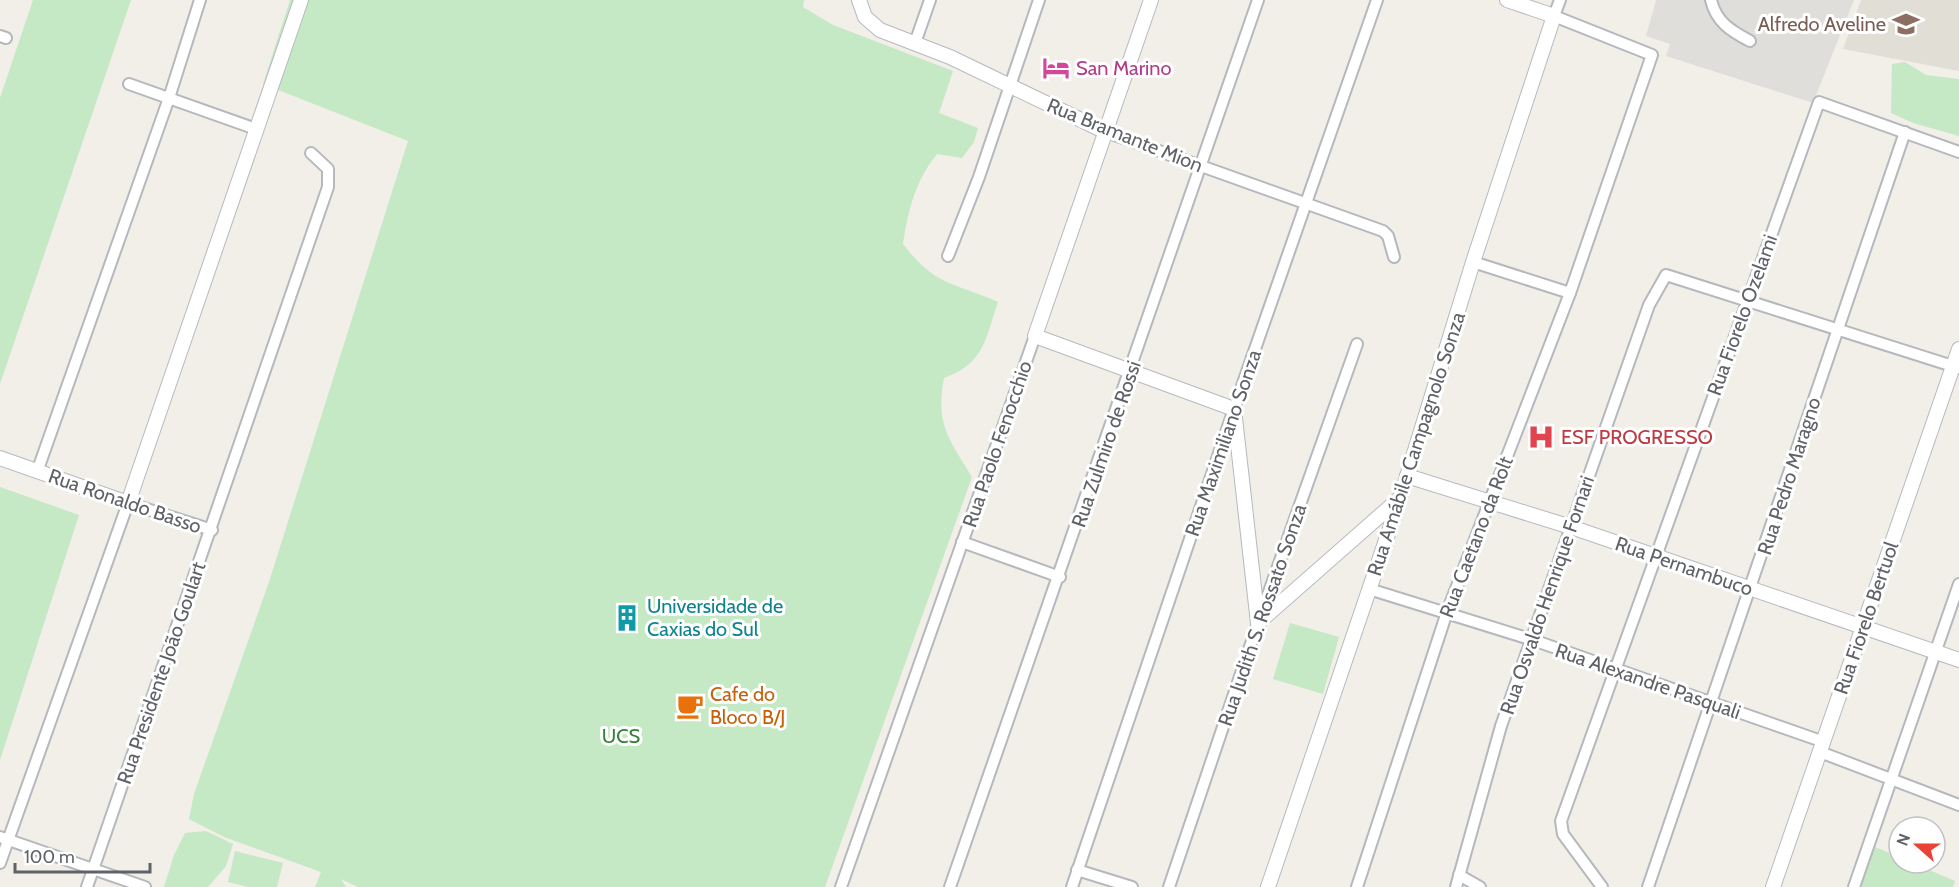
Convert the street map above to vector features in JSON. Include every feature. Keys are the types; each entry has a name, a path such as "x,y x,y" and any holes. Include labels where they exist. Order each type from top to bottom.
{"street":[{"path":"38,472 169,98 200,0"},
{"path":"0,863 4,838 128,503 300,0"},
{"name":"Rua Bramante Mion","path":"859,0 865,17 880,30 915,43 1106,132 1383,231 1388,236 1394,257"},
{"path":"915,43 930,0"},
{"path":"948,256 1039,0"},
{"name":"Rua Paolo Fenocchio","path":"841,887 1151,0"},
{"name":"Rua Zulmiro de Rossi","path":"950,887 1060,577 1258,0"},
{"name":"Rua Maximiliano Sonza","path":"1072,887 1234,409 1377,0"},
{"path":"1507,0 1554,16"},
{"name":"Rua Amábile Campagnolo Sonza","path":"1268,887 1401,496 1473,262 1560,0"},
{"path":"1711,0 1718,20 1733,32 1750,40"},
{"name":"Rua Caetano da Rolt","path":"1357,887 1447,612 1570,293 1652,55 1554,16"},
{"path":"129,84 256,129"},
{"name":"Rua Fiorelo Ozelami","path":"1602,887 1563,834 1561,821 1819,102 1905,132"},
{"path":"1905,132 1959,152"},
{"name":"Rua Pedro Maragno","path":"1648,887 1905,132"},
{"name":"Rua Presidente João Goulart","path":"87,887 212,530 328,187 328,169 311,153"},
{"path":"1473,262 1570,293"},
{"name":"Rua Osvaldo Henrique Fornari","path":"1456,887 1501,726 1650,305 1666,275 1747,302"},
{"path":"1747,302 1956,367"},
{"path":"1035,336 1234,409 1258,624"},
{"name":"Rua Judith S. Rossato Sonza","path":"1169,887 1258,624 1357,344"},
{"name":"Rua Fiorelo Bertuol","path":"1773,887 1956,367 1959,350"},
{"name":"Rua Ronaldo Basso","path":"0,458 212,530"},
{"name":"Rua Pernambuco","path":"1407,476 1571,527 1959,660"},
{"path":"1258,624 1401,496"},
{"path":"962,542 1060,577"},
{"path":"1854,887 1959,584"},
{"name":"Rua Alexandre Pasquali","path":"1369,589 1533,640 1615,671 1711,703 1959,805"},
{"path":"4,838 144,887"},
{"path":"1077,870 1132,887"},
{"path":"1460,875 1480,887"}],"shaded area":[{"path":"1656,0 1854,0 1813,103 1666,56 1670,44 1646,36"},
{"name":"Alfredo Aveline","path":"1861,0 1959,0 1959,71 1843,49"},
{"name":"ESF PROGRESSO","path":"1530,424 1558,435 1552,449 1524,439"}],"green space":[{"path":"33,0 131,0 0,384 0,98"},
{"name":"UCS","path":"290,0 804,0 803,7 833,25 953,71 939,113 978,128 974,142 962,158 937,154 929,164 914,197 903,244 925,268 936,276 998,302 982,348 976,357 958,372 944,378 941,408 943,420 951,441 972,477 825,887 358,887 341,879 346,887 315,887 321,872 224,837 189,819 194,794 269,582 408,141 263,84"},
{"path":"1905,62 1926,75 1959,79 1959,136 1913,123 1891,113 1892,64"},
{"path":"0,487 79,515 0,760"},
{"path":"1290,623 1339,637 1323,694 1273,679"},
{"path":"206,831 233,844 226,866 208,887 164,887 174,855 185,833"},
{"path":"1875,847 1887,852 1887,875 1941,875 1955,881 1953,887 1861,887"},
{"path":"235,851 283,863 277,887 248,887 228,882"}],"place":[{"name":"Alfredo Aveline","path":"1906,24"},
{"name":"San Marino","path":"1056,68"},
{"name":"ESF PROGRESSO","path":"1541,437"},
{"name":"Universidade de Caxias do Sul","path":"627,618"},
{"name":"Cafe do Bloco B/J","path":"690,706"}]}
